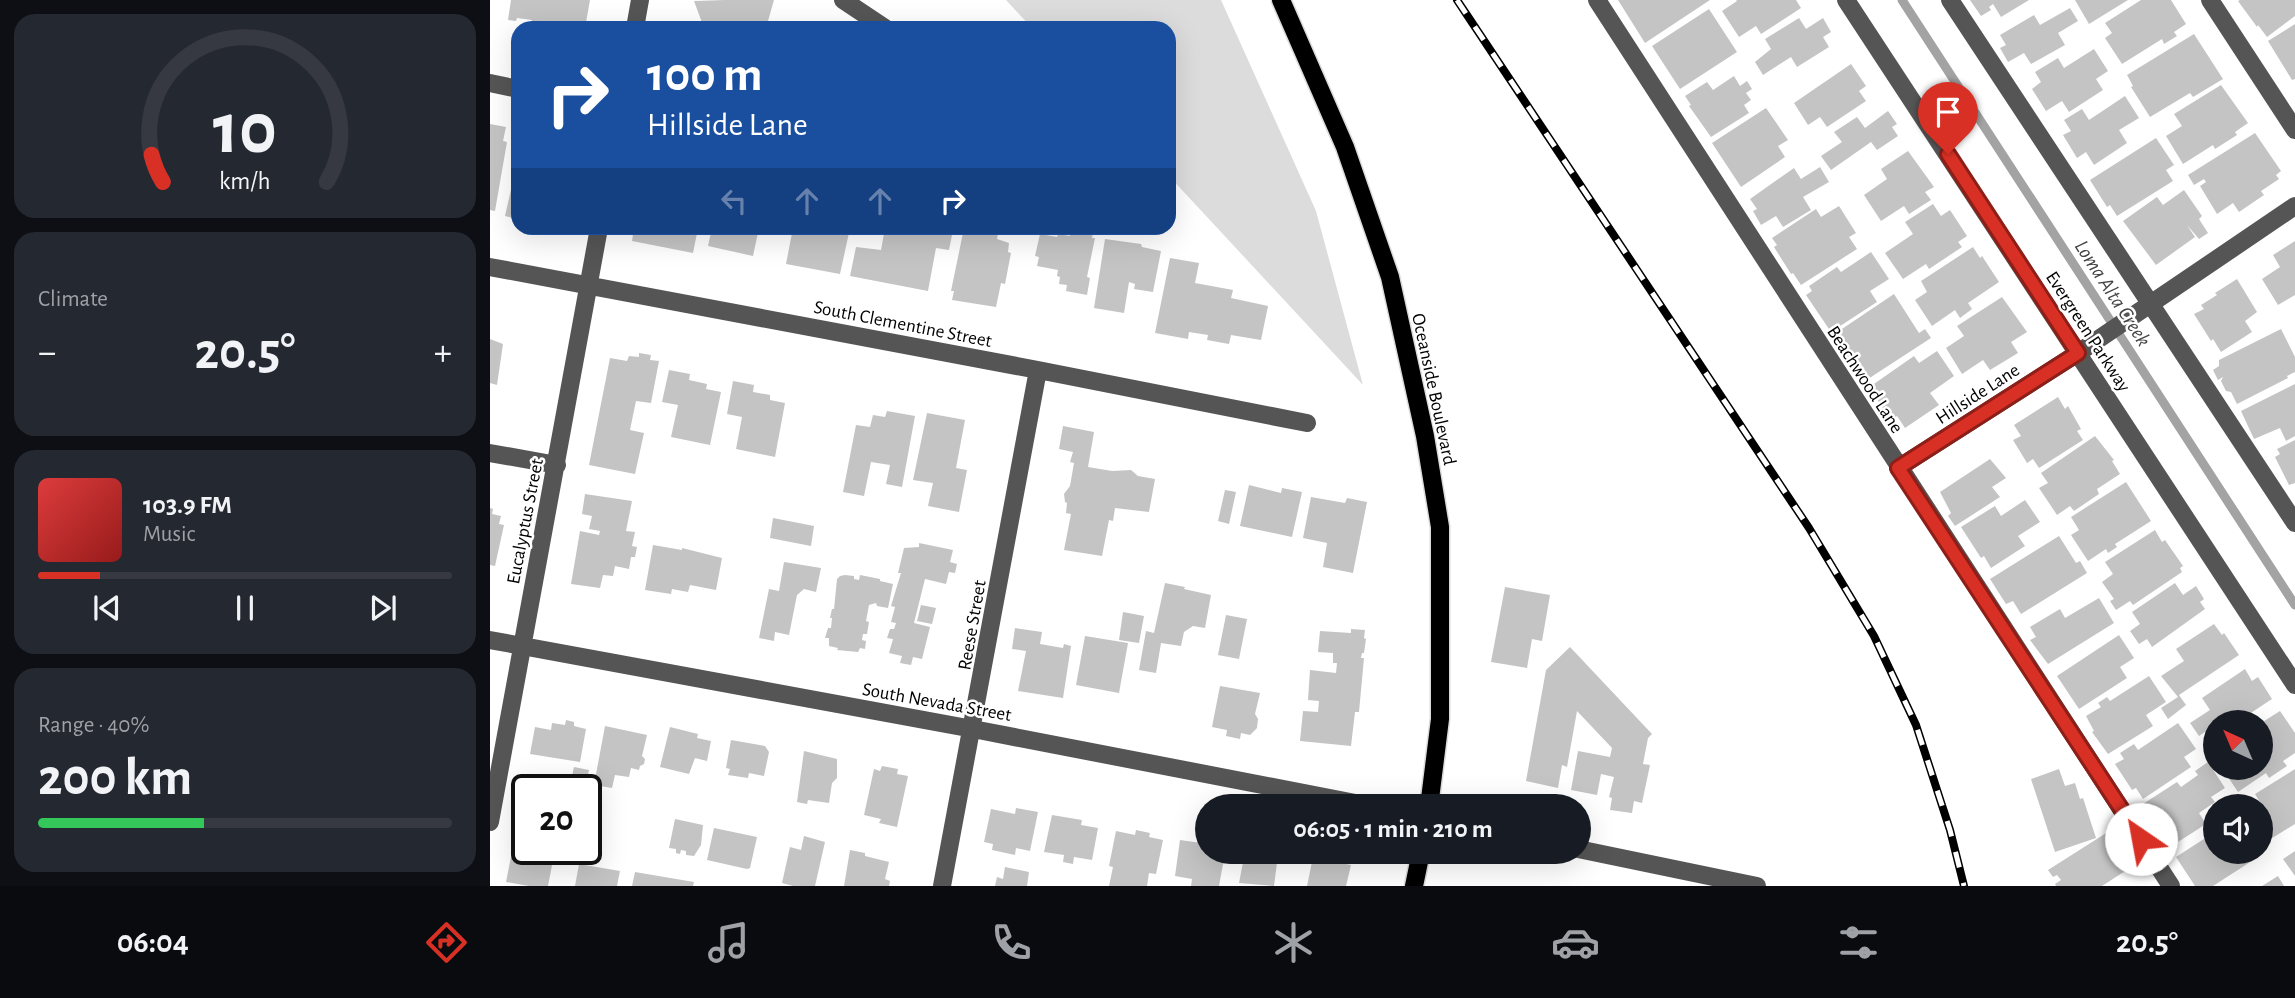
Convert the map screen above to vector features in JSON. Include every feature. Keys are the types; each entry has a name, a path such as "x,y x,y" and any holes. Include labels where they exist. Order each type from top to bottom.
{"main road":[{"name":"Oceanside Boulevard","path":"1281,0 1345,148 1390,278 1425,436 1440,527 1440,719 1431,794"},
{"path":"1414,886 1419,864"}],"street":[{"path":"636,21 640,0"},
{"path":"843,0 874,21"},
{"name":"Beachwood Lane","path":"1597,0 2171,886"},
{"name":"Evergreen Parkway","path":"1846,0 2295,685"},
{"path":"1950,0 2295,523"},
{"path":"2210,0 2295,131"},
{"path":"490,83 511,88"},
{"path":"2149,304 2295,206"},
{"name":"Eucalyptus Street","path":"490,822 520,646 557,465 598,235"},
{"name":"South Clementine Street","path":"490,267 1307,423"},
{"name":"Hillside Lane","path":"1898,468 2078,353 2149,304"},
{"name":"Reese Street","path":"942,886 1038,370"},
{"path":"490,453 557,465"},
{"name":"South Nevada Street","path":"490,640 1309,794"},
{"path":"1591,852 1757,886"}],"shaded area":[{"path":"1006,0 1221,0 1316,211 1363,385 1176,184 1176,21 1026,21"}],"building":[{"path":"511,0 590,0 586,21 532,21 517,18 516,21 508,20"},
{"path":"774,0 768,21 701,21 694,1"},
{"path":"1618,0 1710,0 1645,43"},
{"path":"1736,0 1796,0 1801,8 1761,34 1756,26 1739,37 1722,11"},
{"path":"1970,0 2029,0 2001,17 1993,4 1989,7 1991,10 1981,16"},
{"path":"2075,0 2128,0 2089,24"},
{"path":"2141,0 2171,0 2186,24 2174,32 2177,36 2164,44 2162,39 2122,64 2105,38 2112,33 2105,23"},
{"path":"2295,0 2295,16 2267,37 2238,1"},
{"path":"2070,8 2078,21 2058,33 2065,45 2031,64 2024,53 2008,62 2000,48 2006,45 2000,35 2034,15 2040,25"},
{"path":"1709,9 1737,52 1680,89 1652,46"},
{"path":"1799,18 1806,29 1823,18 1831,32 1823,37 1829,47 1797,67 1791,57 1763,75 1755,62 1771,49 1765,39"},
{"path":"2295,24 2295,79 2292,80 2268,41"},
{"path":"2194,34 2223,79 2193,97 2190,93 2150,117 2131,87 2133,86 2127,75"},
{"path":"2094,49 2108,71 2096,79 2103,90 2069,112 2062,101 2046,111 2032,89 2041,82 2035,72 2058,58 2064,68"},
{"path":"1851,64 1866,86 1859,91 1866,101 1827,127 1820,117 1808,125 1794,103"},
{"path":"1734,76 1740,86 1747,81 1752,89 1746,93 1751,100 1744,105 1749,113 1711,137 1685,96 1707,82 1713,90"},
{"path":"2221,85 2248,123 2235,132 2237,135 2215,149 2213,145 2183,164 2166,136 2182,126 2174,114"},
{"path":"2125,96 2139,118 2119,130 2127,143 2094,165 2086,152 2077,158 2063,135 2071,131 2064,120 2082,109 2089,120"},
{"path":"1766,108 1788,140 1778,146 1785,157 1741,187 1712,143"},
{"path":"1888,111 1897,124 1892,127 1898,136 1877,150 1871,142 1831,170 1821,156 1842,142 1834,132 1857,117 1865,128"},
{"path":"490,124 506,127 503,141 507,142 495,211 490,210"},
{"path":"2255,133 2281,171 2276,175 2279,179 2261,191 2264,195 2239,212 2233,203 2217,214 2200,186 2206,182 2204,179 2194,185 2188,175"},
{"path":"2156,138 2174,165 2166,170 2173,181 2117,216 2110,205 2107,207 2090,180"},
{"path":"1908,151 1934,187 1925,192 1931,200 1909,214 1904,206 1881,221 1864,195 1887,179 1881,169"},
{"path":"1820,167 1829,182 1803,197 1811,210 1783,227 1776,216 1761,225 1753,211 1757,209 1750,199 1794,168 1801,179"},
{"path":"511,190 511,217 505,216"},
{"path":"2184,190 2202,216 2199,219 2208,233 2199,239 2187,225 2195,237 2156,265 2123,221 2157,197 2163,205"},
{"path":"1933,204 1941,216 1950,210 1967,236 1958,242 1962,247 1929,269 1926,264 1903,279 1885,253 1913,234 1905,222"},
{"path":"1839,206 1856,233 1849,237 1857,249 1801,285 1774,247 1777,245 1772,238 1816,209 1821,217"},
{"path":"633,235 697,235 693,253 632,241"},
{"path":"710,235 758,235 753,256 708,246"},
{"path":"792,235 848,235 840,274 786,264"},
{"path":"884,235 952,235 949,250 936,248 928,291 850,276 856,247 881,250"},
{"path":"963,235 998,235 997,239 1009,243 1008,252 1011,253 1005,284 1001,283 996,307 952,300 954,291 951,291"},
{"path":"1040,235 1093,235 1092,238 1095,238 1087,277 1090,278 1087,295 1066,291 1067,285 1059,284 1058,270 1037,266 1039,257 1035,256"},
{"path":"1105,239 1141,244 1142,247 1161,251 1153,292 1134,289 1135,284 1129,282 1124,313 1094,308"},
{"path":"2295,241 2295,295 2278,305 2262,279 2280,267 2273,255"},
{"path":"1973,247 1999,282 1968,303 1972,309 1960,318 1955,310 1932,326 1915,300 1927,292 1921,281"},
{"path":"1871,252 1889,279 1870,291 1877,302 1831,332 1806,295 1812,291 1809,286 1837,267 1841,272"},
{"path":"1170,258 1199,263 1195,283 1233,290 1231,298 1268,306 1261,340 1231,335 1229,344 1207,340 1208,335 1189,332 1188,339 1155,333"},
{"path":"2237,279 2257,312 2245,321 2252,332 2221,352 2194,314 2204,309 2201,305 2217,295 2215,293"},
{"path":"1894,294 1919,333 1925,329 1931,338 1868,379 1861,368 1857,371 1833,335"},
{"path":"2002,297 2027,332 2011,342 2018,353 1990,370 1983,360 1962,374 1946,348 1964,336 1957,326"},
{"path":"2281,329 2295,357 2295,372 2237,404 2231,392 2226,391 2221,381 2223,377 2218,380 2213,370 2219,366 2219,360"},
{"path":"490,339 503,344 497,385 490,383"},
{"path":"1937,351 1954,376 1930,393 1939,405 1905,428 1897,416 1891,420 1871,386 1914,356 1919,363"},
{"path":"639,353 651,355 650,360 659,361 651,403 636,401 630,430 644,433 635,474 589,465 610,358 627,361 629,356 639,357"},
{"path":"669,370 690,374 689,380 707,384 706,389 721,392 710,445 671,437 678,405 662,402"},
{"path":"733,381 754,385 753,392 770,395 770,400 785,403 775,457 736,449 742,417 727,414"},
{"path":"2295,384 2295,436 2286,441 2280,428 2254,439 2241,411"},
{"path":"2058,397 2065,409 2068,406 2081,429 2077,431 2083,440 2039,468 2033,459 2027,463 2013,440 2021,436 2014,425"},
{"path":"887,411 915,416 902,487 886,484 890,465 871,462 864,496 843,492 856,425 870,427 873,415 885,417"},
{"path":"927,413 965,420 956,468 967,470 959,512 928,506 933,483 913,480"},
{"path":"1063,426 1094,432 1088,467 1112,471 1131,470 1138,476 1155,479 1149,512 1115,508 1113,521 1109,520 1102,556 1064,550 1071,514 1066,513 1064,494 1070,486 1074,463 1070,462 1073,452 1059,449"},
{"path":"2095,436 2114,460 2112,461 2120,474 2097,489 2099,494 2074,511 2070,506 2057,515 2039,488 2048,483 2041,473"},
{"path":"2295,440 2295,483 2289,485 2275,457 2280,454 2277,449"},
{"path":"1990,459 2006,478 1992,487 2000,497 1955,526 1948,516 1951,513 1940,492"},
{"path":"2126,482 2151,521 2115,544 2117,547 2108,553 2106,549 2088,561 2071,535 2079,530 2071,517"},
{"path":"1249,485 1281,493 1282,488 1302,492 1292,537 1240,526"},
{"path":"1225,490 1236,492 1229,524 1218,521"},
{"path":"585,494 632,501 626,531 635,532 632,546 637,547 635,557 631,557 629,569 615,566 613,576 603,575 600,588 571,584 580,531 599,535 600,531 589,529 592,516 582,514"},
{"path":"1311,497 1345,503 1347,498 1367,502 1353,573 1323,567 1327,543 1303,538"},
{"path":"2025,500 2040,522 2018,536 2025,546 1991,568 1984,556 1981,558 1961,527 1995,506 2001,516"},
{"path":"490,508 493,509 492,514 501,516 499,524 504,525 495,566 490,565"},
{"path":"773,518 814,526 811,546 770,538"},
{"path":"2155,530 2183,566 2180,568 2182,572 2133,605 2130,601 2116,610 2110,601 2114,599 2102,582 2113,574 2105,562"},
{"path":"2059,536 2076,563 2080,561 2087,573 2021,614 2013,601 2006,604 1990,579"},
{"path":"919,543 953,550 950,562 957,564 955,573 949,572 946,584 925,579 914,623 930,627 922,659 913,657 911,665 900,663 902,656 889,653 893,639 887,638 896,623 891,622 895,607 891,606 901,573 898,573 904,548 919,547"},
{"path":"653,545 682,548 722,558 716,590 690,585 688,592 672,589 671,594 645,590"},
{"path":"784,562 821,568 816,592 804,589 797,595 789,635 775,632 774,641 759,638 769,589 779,591"},
{"path":"845,575 859,580 860,575 893,584 888,608 877,606 876,603 869,605 867,634 863,634 862,640 866,641 865,649 860,648 858,652 837,650 838,648 829,646 829,638 825,638 828,628 831,628 830,618 834,609 837,579"},
{"path":"1165,583 1211,595 1205,628 1193,626 1184,632 1181,646 1161,643 1156,673 1139,670 1146,631 1154,633"},
{"path":"2175,583 2183,595 2196,586 2204,599 2200,602 2205,609 2152,647 2147,639 2139,644 2130,631 2140,624 2132,612"},
{"path":"1505,587 1550,595 1542,641 1532,639 1527,668 1491,662"},
{"path":"2099,598 2114,623 2048,664 2030,640 2036,637 2030,627 2060,609 2065,618"},
{"path":"921,605 936,608 932,624 917,621"},
{"path":"1123,612 1144,616 1139,643 1119,640"},
{"path":"1226,615 1247,619 1239,659 1218,655"},
{"path":"2214,624 2222,635 2224,633 2239,655 2179,695 2186,705 2168,719 2161,708 2178,697 2161,676 2184,661 2176,649"},
{"path":"1015,628 1042,632 1040,644 1063,648 1064,644 1071,646 1063,698 1018,691 1026,651 1012,649"},
{"path":"1351,629 1365,630 1366,639 1361,658 1364,658 1359,712 1355,712 1351,746 1300,741 1303,711 1318,712 1319,701 1308,700 1310,670 1336,673 1337,663 1333,663 1333,653 1318,652 1320,631 1351,633"},
{"path":"2119,635 2134,658 2120,667 2127,678 2079,709 2057,676"},
{"path":"1085,636 1128,643 1119,693 1076,685"},
{"path":"1570,647 1652,734 1648,738 1643,764 1650,765 1642,803 1634,801 1632,813 1610,810 1612,798 1609,797 1614,777 1601,774 1597,795 1571,790 1578,751 1610,757 1612,748 1577,711 1567,767 1562,765 1558,788 1526,781 1546,670"},
{"path":"2245,669 2252,681 2258,677 2272,699 2255,710 2210,710 2202,698"},
{"path":"2149,676 2166,702 2146,715 2153,726 2108,754 2092,732 2094,731 2086,716 2101,707 2098,703 2107,697 2110,701"},
{"path":"1220,686 1260,693 1255,714 1258,719 1257,728 1250,735 1241,733 1240,739 1226,736 1227,730 1212,727"},
{"path":"2280,711 2295,733 2295,753 2283,761 2287,766 2273,775 2273,715"},
{"path":"2203,715 2203,733 2199,736 2190,723"},
{"path":"566,720 574,722 574,726 586,729 580,762 530,754 535,727 551,730 552,723 565,725"},
{"path":"2178,723 2196,749 2184,757 2191,767 2143,799 2136,788 2132,790 2115,764 2124,759 2120,753 2134,744 2138,750"},
{"path":"605,726 647,735 642,756 645,759 644,764 639,770 631,768 629,777 615,775 612,788 602,786 602,774 596,774"},
{"path":"670,727 698,734 697,738 711,741 707,761 695,758 689,774 660,767"},
{"path":"731,740 765,746 769,752 764,776 749,773 748,778 728,775 730,769 726,768"},
{"path":"804,751 837,759 837,778 832,783 829,803 808,800 807,804 797,802"},
{"path":"2203,765 2203,780 2220,780 2225,788 2216,794 2203,794 2203,810 2199,813 2203,826 2178,842 2170,831 2160,838 2144,813 2148,811 2143,804 2177,782 2181,787 2198,775 2195,771"},
{"path":"882,766 898,769 897,774 908,776 897,827 879,823 881,819 864,815 874,769 880,771"},
{"path":"574,767 589,770 588,774 572,774"},
{"path":"2059,769 2065,786 2075,783 2080,799 2083,798 2096,838 2055,852 2031,779"},
{"path":"2295,769 2295,824 2273,838 2273,794 2255,794"},
{"path":"2230,780 2256,780 2238,792"},
{"path":"1016,808 1038,812 1030,851 1016,848 1015,855 992,850 993,844 984,842 991,809 1015,814"},
{"path":"1052,815 1082,820 1081,825 1098,828 1092,860 1074,857 1073,864 1063,862 1064,855 1044,852"},
{"path":"675,819 703,825 701,845 694,856 686,855 686,851 681,850 680,854 676,853 676,849 669,848"},
{"path":"714,828 757,837 750,868 707,860"},
{"path":"1136,830 1163,840 1156,874 1149,873 1147,886 1109,886 1113,867 1109,866 1116,831 1135,835"},
{"path":"2111,830 2133,866 2102,886 2056,886 2061,880 2057,875 2053,877 2048,870"},
{"path":"804,836 825,842 815,886 782,883 790,847 801,850"},
{"path":"1180,840 1195,842 1195,864 1223,864 1219,886 1191,886 1192,879 1175,876"},
{"path":"2203,840 2203,864 2247,864 2213,886 2195,886 2176,857"},
{"path":"850,850 889,862 885,879 890,881 889,886 844,886"},
{"path":"2295,851 2295,876 2283,859"},
{"path":"511,857 511,865 552,865 548,886 506,882"},
{"path":"1243,864 1277,864 1274,886 1239,883"},
{"path":"1312,864 1351,865 1346,886 1307,886"},
{"path":"579,865 620,871 617,886 575,886"},
{"path":"1005,867 1029,872 1027,886 995,886 997,877 1003,879"},
{"path":"635,872 694,882 693,886 632,886"},
{"path":"2278,876 2284,886 2262,886"}],"waterway":[{"name":"Loma Alta Creek","path":"1902,0 2295,605"}],"railway":[{"path":"1457,0 1809,528 1874,636 1916,725 1950,830 1964,886"}],"route":[{"path":"1948,154 2078,353 1898,468 2141,839"}]}
